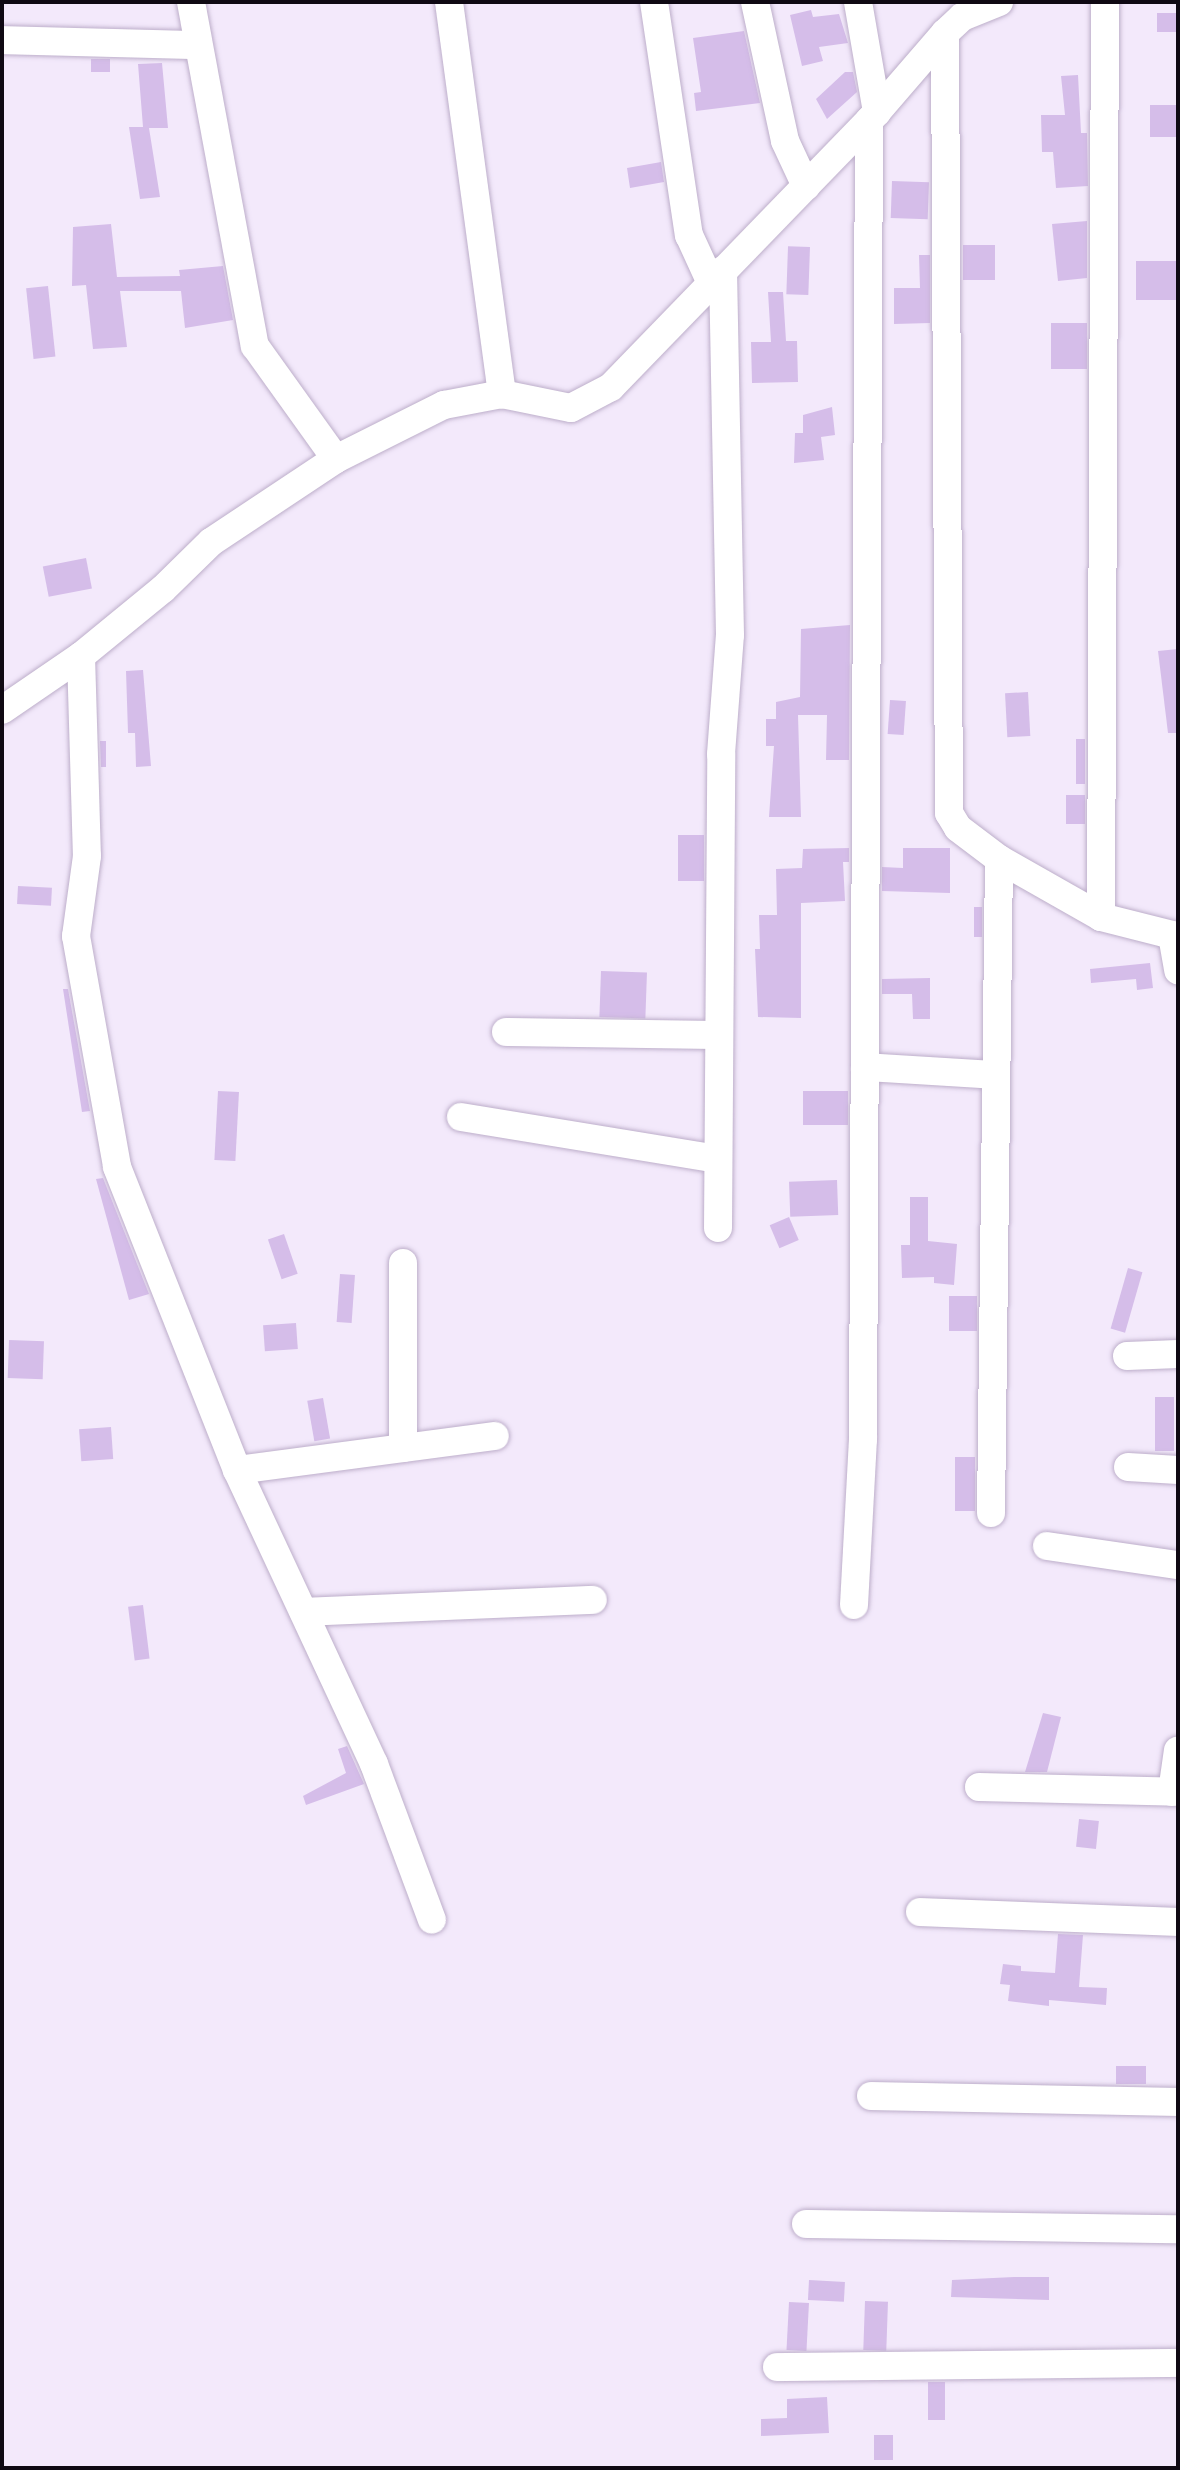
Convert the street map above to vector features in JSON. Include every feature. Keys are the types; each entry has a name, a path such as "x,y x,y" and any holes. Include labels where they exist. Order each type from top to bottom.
{"street":[{"path":"191,2 255,346 336,459"},
{"path":"449,2 502,394"},
{"path":"654,2 689,235 717,277 730,635 721,754 718,1228"},
{"path":"755,2 785,141 806,186"},
{"path":"854,1605 863,1439 873,116 858,2"},
{"path":"2,710 80,656 163,589 211,542 336,459 444,405 502,394 571,408 611,387 873,116 956,17 999,2"},
{"path":"1101,917 1105,2"},
{"path":"956,17 948,814 958,828 999,859 1101,917 1172,935 1178,970"},
{"path":"2,40 197,45"},
{"path":"80,656 87,856 76,936 117,1167 237,1470 374,1764 432,1920"},
{"path":"991,1513 999,859"},
{"path":"506,1032 718,1035"},
{"path":"865,1067 996,1074"},
{"path":"461,1117 718,1159"},
{"path":"403,1264 403,1448"},
{"path":"1127,1356 1178,1353"},
{"path":"237,1470 495,1436"},
{"path":"1128,1467 1178,1470"},
{"path":"1047,1546 1178,1565"},
{"path":"304,1612 593,1600"},
{"path":"979,1787 1175,1792 1178,1750"},
{"path":"920,1912 1178,1922"},
{"path":"871,2096 1178,2102"},
{"path":"806,2224 1178,2229"},
{"path":"777,2367 1079,2367 1178,2362"}],"building":[{"path":"811,10 813,17 839,14 848,43 819,47 823,61 802,66 790,15"},
{"path":"1157,13 1178,13 1178,32 1157,32"},
{"path":"744,31 760,103 696,111 694,93 701,92 693,38"},
{"path":"91,59 110,59 110,72 91,72"},
{"path":"162,63 168,128 149,128 160,197 140,199 129,127 143,127 138,64"},
{"path":"845,72 853,72 857,92 827,119 816,99"},
{"path":"1078,75 1081,133 1087,133 1088,186 1056,188 1053,152 1042,152 1041,115 1065,115 1061,76"},
{"path":"1150,105 1178,105 1178,137 1150,137"},
{"path":"661,162 666,195 664,182 630,188 627,168"},
{"path":"892,181 929,182 928,219 891,218"},
{"path":"1087,221 1087,278 1058,281 1052,224"},
{"path":"111,224 117,277 180,276 179,270 223,266 233,320 185,328 181,291 120,291 127,347 93,349 86,285 72,286 73,227"},
{"path":"963,245 995,245 995,280 963,280"},
{"path":"788,246 810,247 808,295 786,294"},
{"path":"919,255 930,255 930,323 894,324 894,288 920,288"},
{"path":"1136,261 1178,261 1178,300 1136,300"},
{"path":"48,286 55,357 34,359 26,288"},
{"path":"768,292 783,292 786,341 797,341 798,382 752,383 751,342 771,342"},
{"path":"1051,323 1087,323 1087,369 1051,369"},
{"path":"832,407 835,435 821,437 824,460 794,463 795,433 803,433 803,415"},
{"path":"86,558 92,588 49,597 43,566"},
{"path":"850,625 849,760 826,760 827,715 798,715 801,817 769,817 774,746 766,746 766,719 776,719 776,702 800,697 801,629"},
{"path":"1178,649 1178,733 1168,733 1158,651"},
{"path":"143,670 151,766 136,767 135,733 128,733 126,671"},
{"path":"1028,692 1030,736 1007,737 1005,693"},
{"path":"890,700 906,701 904,735 888,734"},
{"path":"1076,739 1085,739 1085,784 1076,784"},
{"path":"100,741 106,741 106,767 101,767"},
{"path":"1066,795 1085,795 1085,824 1066,824"},
{"path":"678,835 704,835 704,881 678,881"},
{"path":"849,848 849,862 843,862 845,901 801,903 801,1018 758,1017 755,949 760,949 759,915 777,915 776,869 802,868 803,849"},
{"path":"903,848 950,848 950,893 882,891 882,867 903,868"},
{"path":"18,886 52,888 51,906 17,904"},
{"path":"974,907 982,907 982,937 974,937"},
{"path":"1150,963 1153,988 1137,990 1136,979 1091,983 1090,969"},
{"path":"601,971 647,973 645,1019 599,1017"},
{"path":"930,978 930,1019 913,1019 912,994 882,994 882,979"},
{"path":"63,989 68,989 90,1111 82,1112"},
{"path":"218,1091 239,1092 235,1161 214,1160"},
{"path":"803,1091 848,1091 848,1125 803,1125"},
{"path":"103,1178 149,1294 129,1300 96,1179"},
{"path":"837,1180 838,1215 790,1217 789,1182"},
{"path":"910,1197 928,1197 928,1241 957,1244 954,1285 934,1283 934,1277 902,1278 901,1245 910,1245"},
{"path":"789,1217 799,1240 779,1248 770,1225"},
{"path":"284,1234 298,1274 282,1279 268,1240"},
{"path":"1128,1268 1142,1272 1125,1333 1111,1329"},
{"path":"340,1274 355,1275 352,1323 337,1322"},
{"path":"949,1296 977,1296 977,1331 949,1331"},
{"path":"296,1323 298,1349 265,1351 263,1325"},
{"path":"9,1340 44,1341 43,1379 8,1378"},
{"path":"1155,1397 1174,1397 1174,1451 1155,1451"},
{"path":"323,1398 330,1438 314,1441 307,1401"},
{"path":"111,1427 113,1459 81,1461 79,1429"},
{"path":"955,1457 975,1457 975,1511 955,1511"},
{"path":"143,1605 150,1659 135,1660 128,1607"},
{"path":"1043,1713 1061,1717 1047,1772 1025,1772"},
{"path":"347,1746 364,1784 306,1805 303,1796 346,1773 338,1749"},
{"path":"1079,1819 1099,1821 1096,1849 1076,1847"},
{"path":"1058,1934 1083,1935 1079,1987 1107,1988 1106,2005 1049,2000 1049,2006 1008,2001 1010,1985 1000,1984 1003,1964 1021,1966 1021,1971 1055,1973"},
{"path":"1116,2066 1146,2066 1146,2084 1116,2084"},
{"path":"1049,2277 1049,2300 951,2297 952,2280"},
{"path":"809,2280 845,2282 844,2302 808,2300"},
{"path":"865,2301 888,2302 886,2351 863,2350"},
{"path":"789,2302 809,2303 806,2351 786,2350"},
{"path":"928,2382 945,2382 945,2420 928,2420"},
{"path":"827,2397 829,2433 761,2436 761,2419 787,2418 787,2399"},
{"path":"874,2435 893,2435 893,2460 874,2460"}]}
